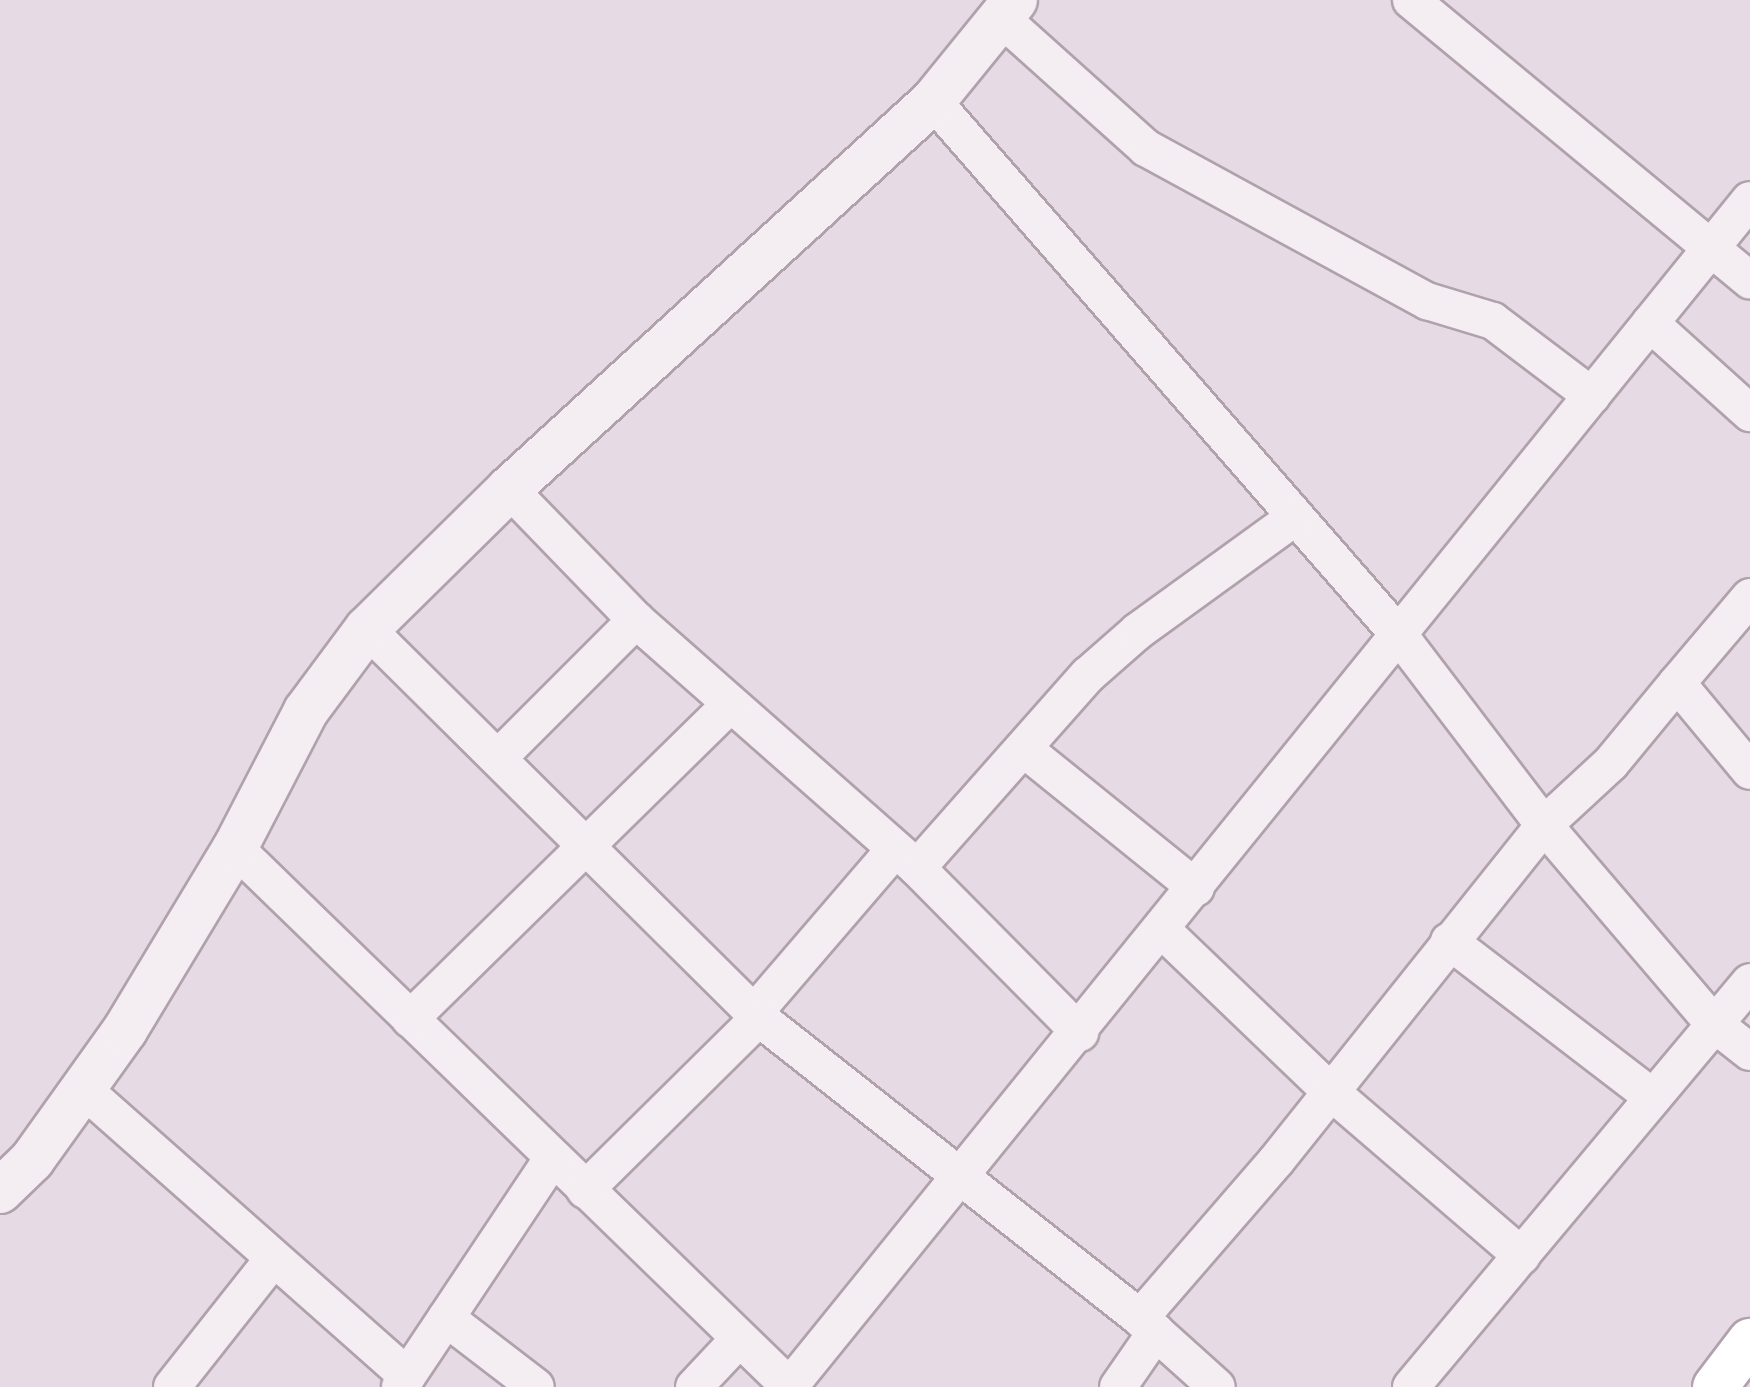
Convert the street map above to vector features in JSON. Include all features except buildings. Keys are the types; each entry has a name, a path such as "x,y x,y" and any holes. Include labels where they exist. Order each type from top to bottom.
{"main road":[{"path":"1715,1387 1750,1341"}],"street":[{"path":"1411,0 1750,280"},
{"path":"0,1191 32,1160 83,1089 235,848 306,711 367,629 509,489 933,101 1007,8 1146,148 1427,301 1493,321 1592,396"},
{"path":"933,101 1293,519 1399,635 1544,825 1713,1023 1750,1052"},
{"path":"235,848 789,1387 1080,1033 1750,200"},
{"path":"1650,323 1750,413"},
{"path":"509,489 636,620 728,707 906,858 1080,1033"},
{"path":"585,1190 757,1016 906,858 1024,749 1088,675 1138,631 1293,519"},
{"path":"1118,1387 1148,1325 1449,941 1544,825 1611,763 1750,597"},
{"path":"499,757 636,620"},
{"path":"367,629 757,1016 958,1179 1148,1325 1217,1387"},
{"path":"1677,683 1750,771"},
{"path":"410,1019 728,707"},
{"path":"1024,749 1196,888"},
{"path":"1162,930 1330,1091 1522,1256"},
{"path":"1449,941 1652,1097"},
{"path":"1411,1387 1750,982"},
{"path":"83,1089 273,1259 404,1382 553,1158"},
{"path":"172,1387 273,1259"},
{"path":"446,1318 536,1387"},
{"path":"694,1387 739,1339"}]}
